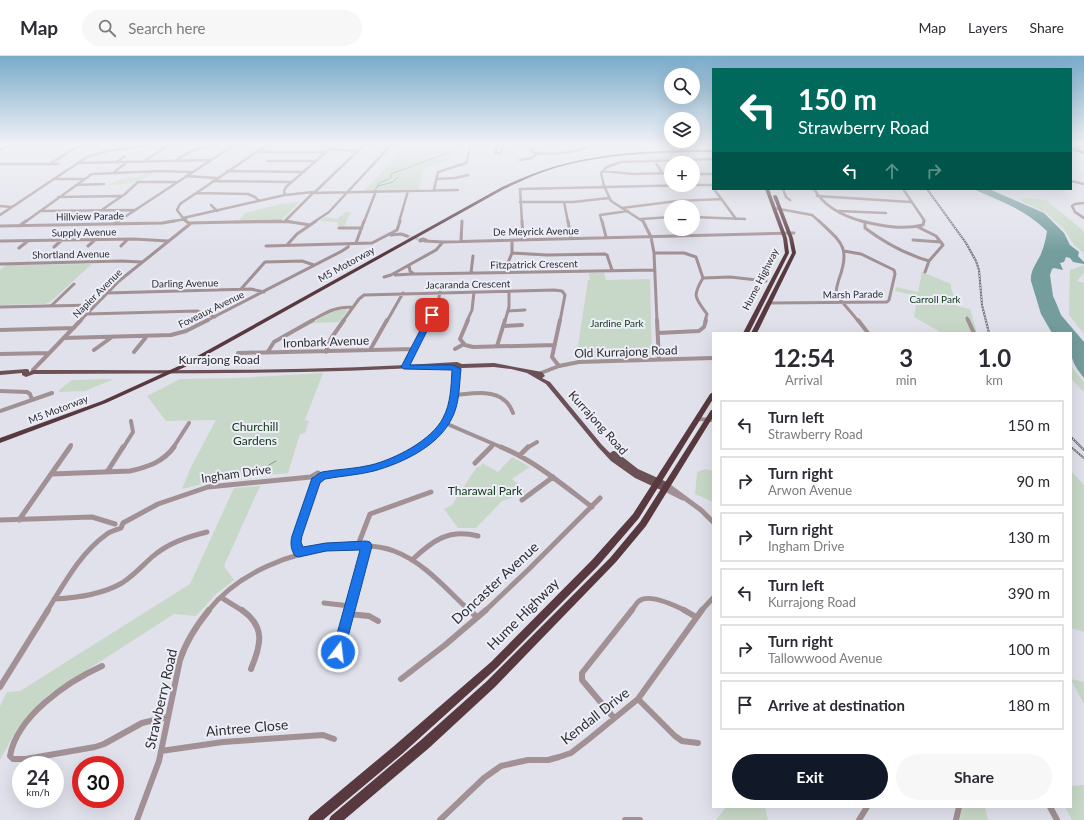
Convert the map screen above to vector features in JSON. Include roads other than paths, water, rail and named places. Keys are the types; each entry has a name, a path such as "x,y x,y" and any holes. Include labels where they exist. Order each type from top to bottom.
{"highway":[{"name":"M5 Motorway","path":"0,436 107,396 176,364 511,181"},
{"name":"M5 Motorway","path":"0,441 104,402 183,366 518,181"},
{"name":"Hume Highway","path":"755,332 793,256 794,246 767,190"},
{"name":"Hume Highway","path":"772,190 776,208"},
{"name":"Hume Highway","path":"747,332 787,253 789,233"},
{"name":"Hume Highway","path":"335,820 425,744 491,684 613,560 643,524 661,485 712,396"},
{"name":"Hume Highway","path":"314,820 398,750 494,665 605,552 661,485 711,419"}],"main road":[{"name":"Kurrajong Road","path":"0,373 25,372 24,374 26,375 33,371 179,371 456,367 494,365 513,368 538,375 558,388 616,456 636,471 661,485"}],"street":[{"path":"0,215 51,181"},
{"path":"19,226 82,181"},
{"path":"103,210 140,181 176,182"},
{"path":"291,182 212,181 180,204 177,210 183,219 190,223 284,221 310,225"},
{"path":"284,221 327,181"},
{"path":"287,245 297,234 329,212 358,181"},
{"path":"434,190 436,181"},
{"path":"603,181 610,198 622,208 641,220 645,224 650,236 654,253 658,360"},
{"path":"1072,181 1084,184"},
{"path":"114,224 176,182"},
{"path":"285,195 284,189 291,182"},
{"path":"76,185 104,184"},
{"path":"700,185 712,186"},
{"path":"523,239 520,189 664,186"},
{"name":"Hillview Parade","path":"0,226 162,223 285,195 347,192 458,190"},
{"path":"716,190 736,219"},
{"path":"783,190 786,197 790,200"},
{"path":"814,190 822,202 852,219 865,223 887,226 918,227 936,236 943,247 929,261 925,272"},
{"path":"904,190 924,220 924,224 918,227"},
{"path":"396,231 408,191"},
{"path":"356,243 376,192"},
{"path":"195,193 248,194 255,197 259,201"},
{"path":"58,197 122,196"},
{"path":"817,196 911,202"},
{"path":"520,202 564,202 610,198"},
{"path":"622,208 677,201 722,199"},
{"path":"564,202 571,238"},
{"path":"1084,203 1075,204 1072,206 1075,212 1084,218"},
{"path":"211,205 217,211"},
{"path":"0,206 11,207"},
{"path":"776,208 812,215 837,237 844,251 844,266 836,291 867,332"},
{"path":"40,211 135,210"},
{"path":"837,211 847,210 886,213"},
{"path":"606,237 600,215 628,211"},
{"path":"700,217 745,218"},
{"path":"641,220 664,218"},
{"path":"461,241 462,221"},
{"name":"Napier Avenue","path":"33,371 119,281 190,223"},
{"path":"865,223 865,228 889,246 910,256 929,261"},
{"path":"339,228 362,228"},
{"path":"266,246 374,243 396,231 403,231 401,234"},
{"name":"De Meyrick Avenue","path":"419,240 420,242 443,242 789,233"},
{"path":"390,235 401,234 407,236"},
{"path":"120,246 128,239"},
{"name":"Supply Avenue","path":"0,241 128,239 168,242"},
{"path":"54,247 62,240"},
{"path":"88,246 95,240"},
{"path":"508,272 508,265 512,253 512,240"},
{"path":"913,240 941,242"},
{"path":"20,248 28,241"},
{"name":"Fitzpatrick Crescent","path":"384,277 391,275 436,250 443,242"},
{"name":"Foveaux Avenue","path":"64,338 177,334 215,317 264,292 342,251 348,247 349,244"},
{"name":"Marsh Parade","path":"771,300 780,302 887,302 889,300 895,274 894,270 861,254 844,251"},
{"path":"512,253 553,255 605,254 607,255 612,270"},
{"path":"654,253 684,253 692,255 697,259 703,278 696,290 698,300 707,314 703,328 692,332 658,333"},
{"path":"471,273 473,256"},
{"name":"Shortland Avenue","path":"0,264 121,261 142,262"},
{"path":"241,289 265,262 302,262 314,265"},
{"path":"0,267 5,264"},
{"path":"408,266 409,270 414,274"},
{"name":"Fitzpatrick Crescent","path":"391,275 655,270"},
{"path":"703,278 730,277 766,281"},
{"path":"51,306 74,284"},
{"name":"Darling Avenue","path":"107,293 241,289 254,289 264,292"},
{"name":"Jacaranda Crescent","path":"361,297 377,294 440,292 554,290 564,293 565,298 552,358 559,366"},
{"path":"497,346 510,302 509,291"},
{"path":"404,367 438,303 440,292"},
{"path":"474,292 472,310 460,339 464,344 473,347 555,345"},
{"path":"370,350 403,293"},
{"path":"326,352 330,340 361,297 355,295"},
{"path":"0,307 95,305"},
{"path":"267,353 274,342 332,309 340,307 353,307"},
{"path":"508,311 525,310"},
{"path":"87,314 197,311 215,317"},
{"path":"967,318 974,332"},
{"path":"503,326 522,325"},
{"path":"0,330 74,328"},
{"path":"134,352 147,336"},
{"path":"94,350 113,337"},
{"path":"455,349 464,344"},
{"name":"Ironbark Avenue","path":"238,353 414,349"},
{"path":"0,354 49,353"},
{"name":"Old Kurrajong Road","path":"538,375 559,366 579,362 712,358"},
{"path":"299,553 296,542 297,536 314,479 320,479 322,476 364,470 390,462 421,446 434,436 445,423 451,411 456,367"},
{"path":"0,392 27,392 30,394 32,400"},
{"path":"0,411 52,393"},
{"path":"454,395 488,394 502,398 508,404 513,413"},
{"path":"698,419 711,419"},
{"path":"107,472 133,432 131,421"},
{"path":"52,474 136,470 161,460 175,447 189,423"},
{"path":"445,423 493,445 520,455 554,476 592,507"},
{"path":"520,455 529,446 537,442"},
{"path":"475,463 493,445"},
{"path":"19,520 71,446"},
{"path":"522,500 554,476"},
{"name":"Ingham Drive","path":"123,523 158,504 208,487 293,478 314,479"},
{"path":"661,485 686,499 701,510 712,521"},
{"path":"358,545 370,514 431,492"},
{"name":"Doncaster Avenue","path":"401,679 436,653 477,617 568,532 600,498"},
{"path":"0,520 92,517 115,524 123,523"},
{"path":"0,687 78,563 112,531 121,528 123,523"},
{"path":"112,531 111,527 115,524"},
{"path":"54,599 82,597 111,588 130,577 152,557 171,544 183,538 207,532"},
{"path":"412,560 424,548 454,533 468,532 478,536"},
{"name":"Strawberry Road","path":"137,820 161,752 167,717 184,649 202,617 232,589 252,575 281,560 299,553 326,547 358,545 387,549 412,560 477,617"},
{"path":"329,660 338,652 366,546"},
{"path":"222,598 247,612 256,623 259,644 256,659 251,669"},
{"path":"614,718 581,677 584,670 640,600 646,598 685,610 696,617"},
{"name":"Kendall Drive","path":"440,820 492,772 511,763 528,760 548,760 570,753 580,747 638,699 696,617 712,599"},
{"path":"324,603 332,606 350,606"},
{"path":"348,614 369,616 378,621"},
{"path":"102,666 75,680 43,705 17,735 10,751 10,756 12,759 26,759 95,747 104,744 142,723 167,717"},
{"path":"638,699 675,736 682,741 698,743"},
{"name":"Aintree Close","path":"161,752 223,742 323,735 334,739"},
{"path":"859,820 866,808"},
{"path":"956,820 959,808"},
{"path":"1051,808 1057,820"},
{"path":"625,820 640,820"}],"waterway":[{"path":"375,190 379,183 385,181"},
{"path":"378,186 394,181"},
{"path":"257,476 262,469 276,461"}],"tunnel":[{"path":"407,236 418,239"}],"railway":[{"path":"928,190 966,243 976,261 979,270 982,305 989,332"},
{"path":"1072,438 1084,450"},
{"path":"1072,448 1084,458"}],"park label":[{"name":"Carroll Park","path":"935,299"},
{"name":"Jardine Park","path":"617,323"},
{"name":"Churchill Gardens","path":"255,434"},
{"name":"Tharawal Park","path":"485,491"}]}
